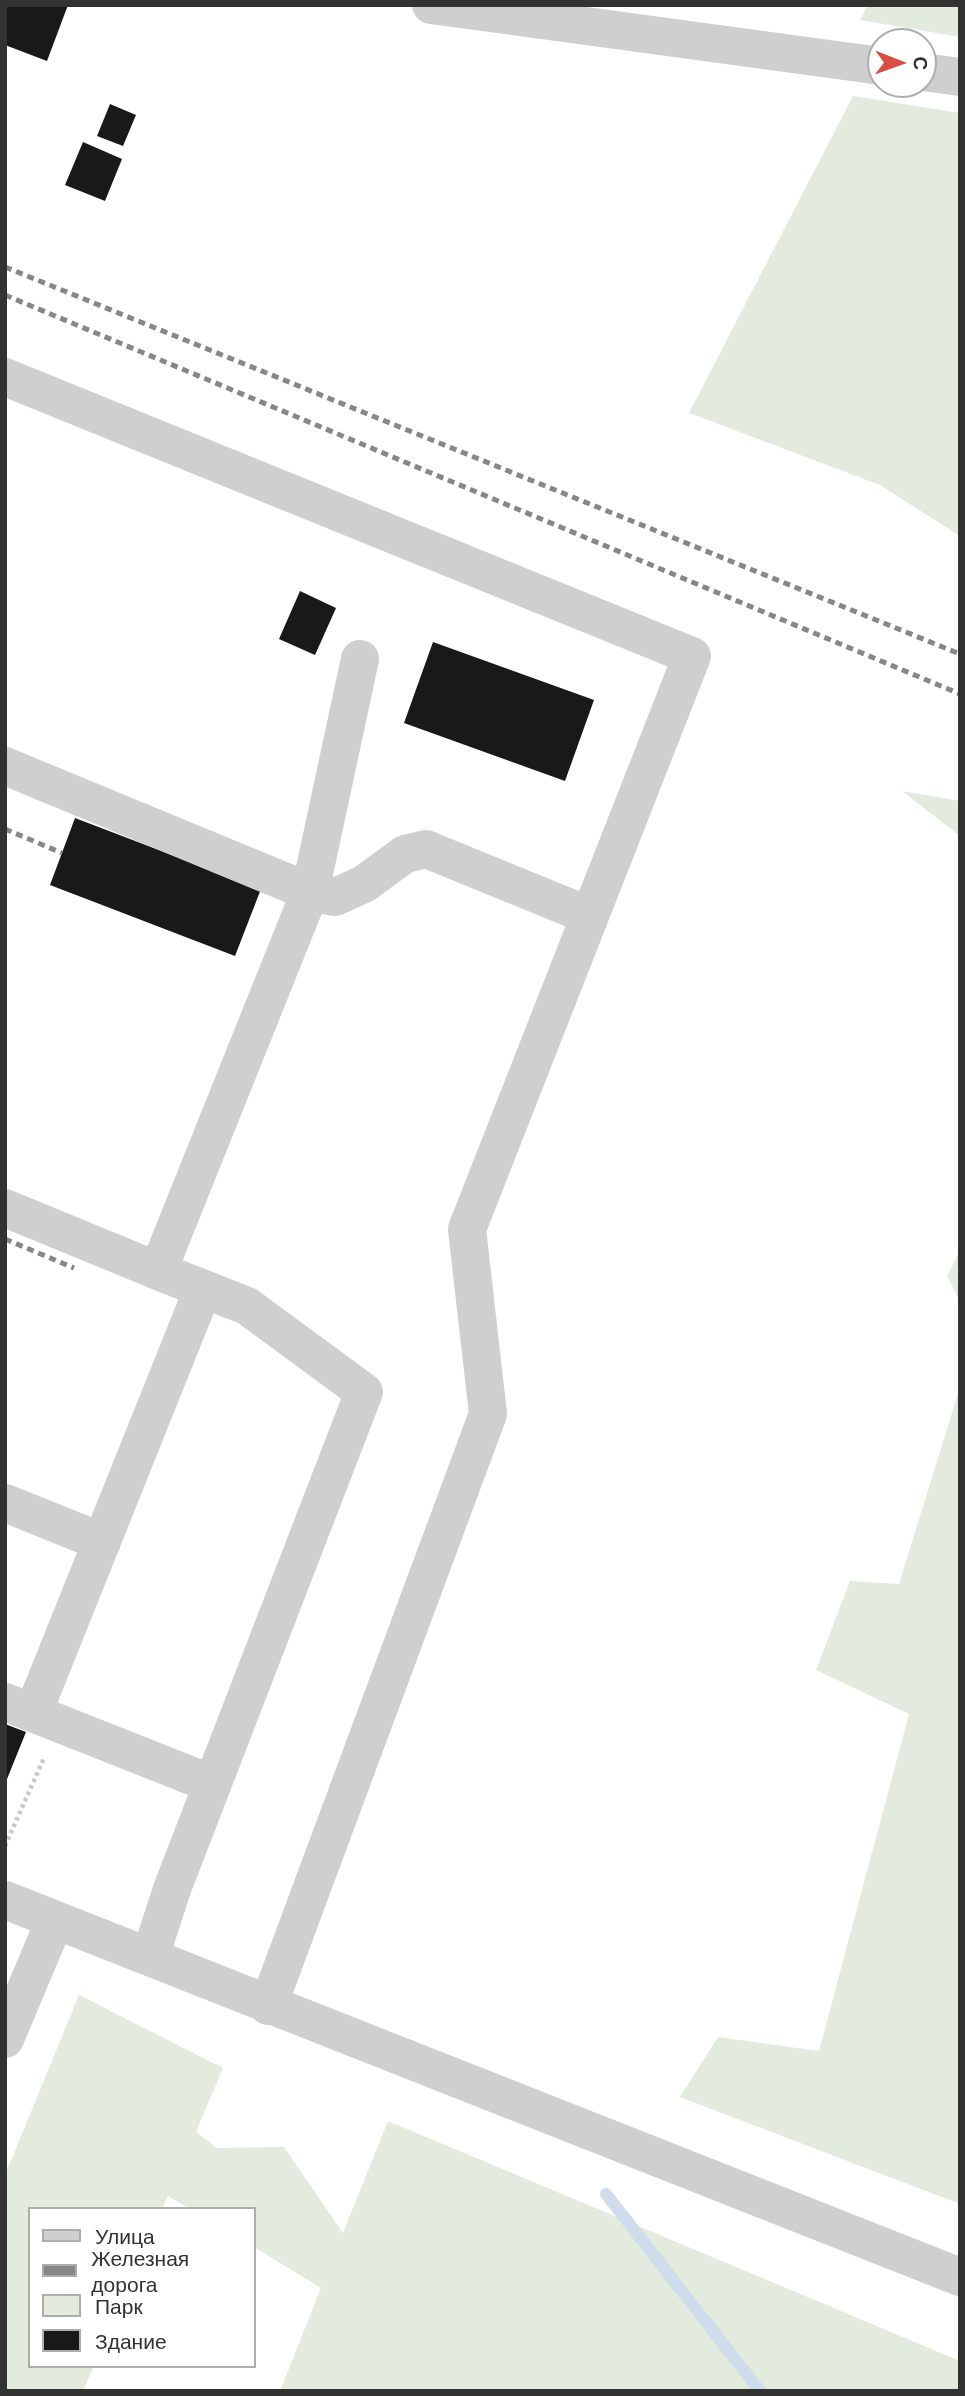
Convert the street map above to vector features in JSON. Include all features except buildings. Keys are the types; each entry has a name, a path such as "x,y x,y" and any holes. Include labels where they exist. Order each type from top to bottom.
{"lane":[{"path":"432,5 867,64"},
{"path":"937,74 960,77"},
{"path":"5,377 692,656 467,1228 488,1414 268,2006"},
{"path":"158,1271 310,892 360,659"},
{"path":"5,766 310,892 335,897 364,884 405,854 426,849 590,916"},
{"path":"5,1208 247,1306 364,1392 172,1889 150,1956"},
{"path":"203,1289 102,1542 19,1707 212,1784"},
{"path":"5,1503 102,1542"},
{"path":"5,1900 960,2277"},
{"path":"5,2039 55,1920"}],"path":[{"path":"5,1846 49,1748"}],"green space":[{"path":"868,5 960,5 960,37 937,33 937,28 907,28 860,20"},
{"path":"853,96 960,113 960,536 880,485 689,413"},
{"path":"902,791 960,801 960,836"},
{"path":"960,1251 960,1301 947,1276"},
{"path":"960,1387 960,2204 680,2097 718,2037 819,2051 909,1714 816,1670 850,1581 899,1584"},
{"path":"79,1995 223,2068 196,2132 217,2148 284,2147 343,2233 388,2121 960,2361 960,2391 280,2391 321,2288 256,2248 256,2207 187,2207 168,2196 163,2207 28,2207 28,2368 93,2368 83,2391 5,2391 5,2175"}],"waterway":[{"path":"606,2194 760,2391"}],"railway":[{"path":"5,267 960,654"},
{"path":"5,295 960,694"},
{"path":"5,829 62,853"},
{"path":"5,1239 74,1268"}]}
